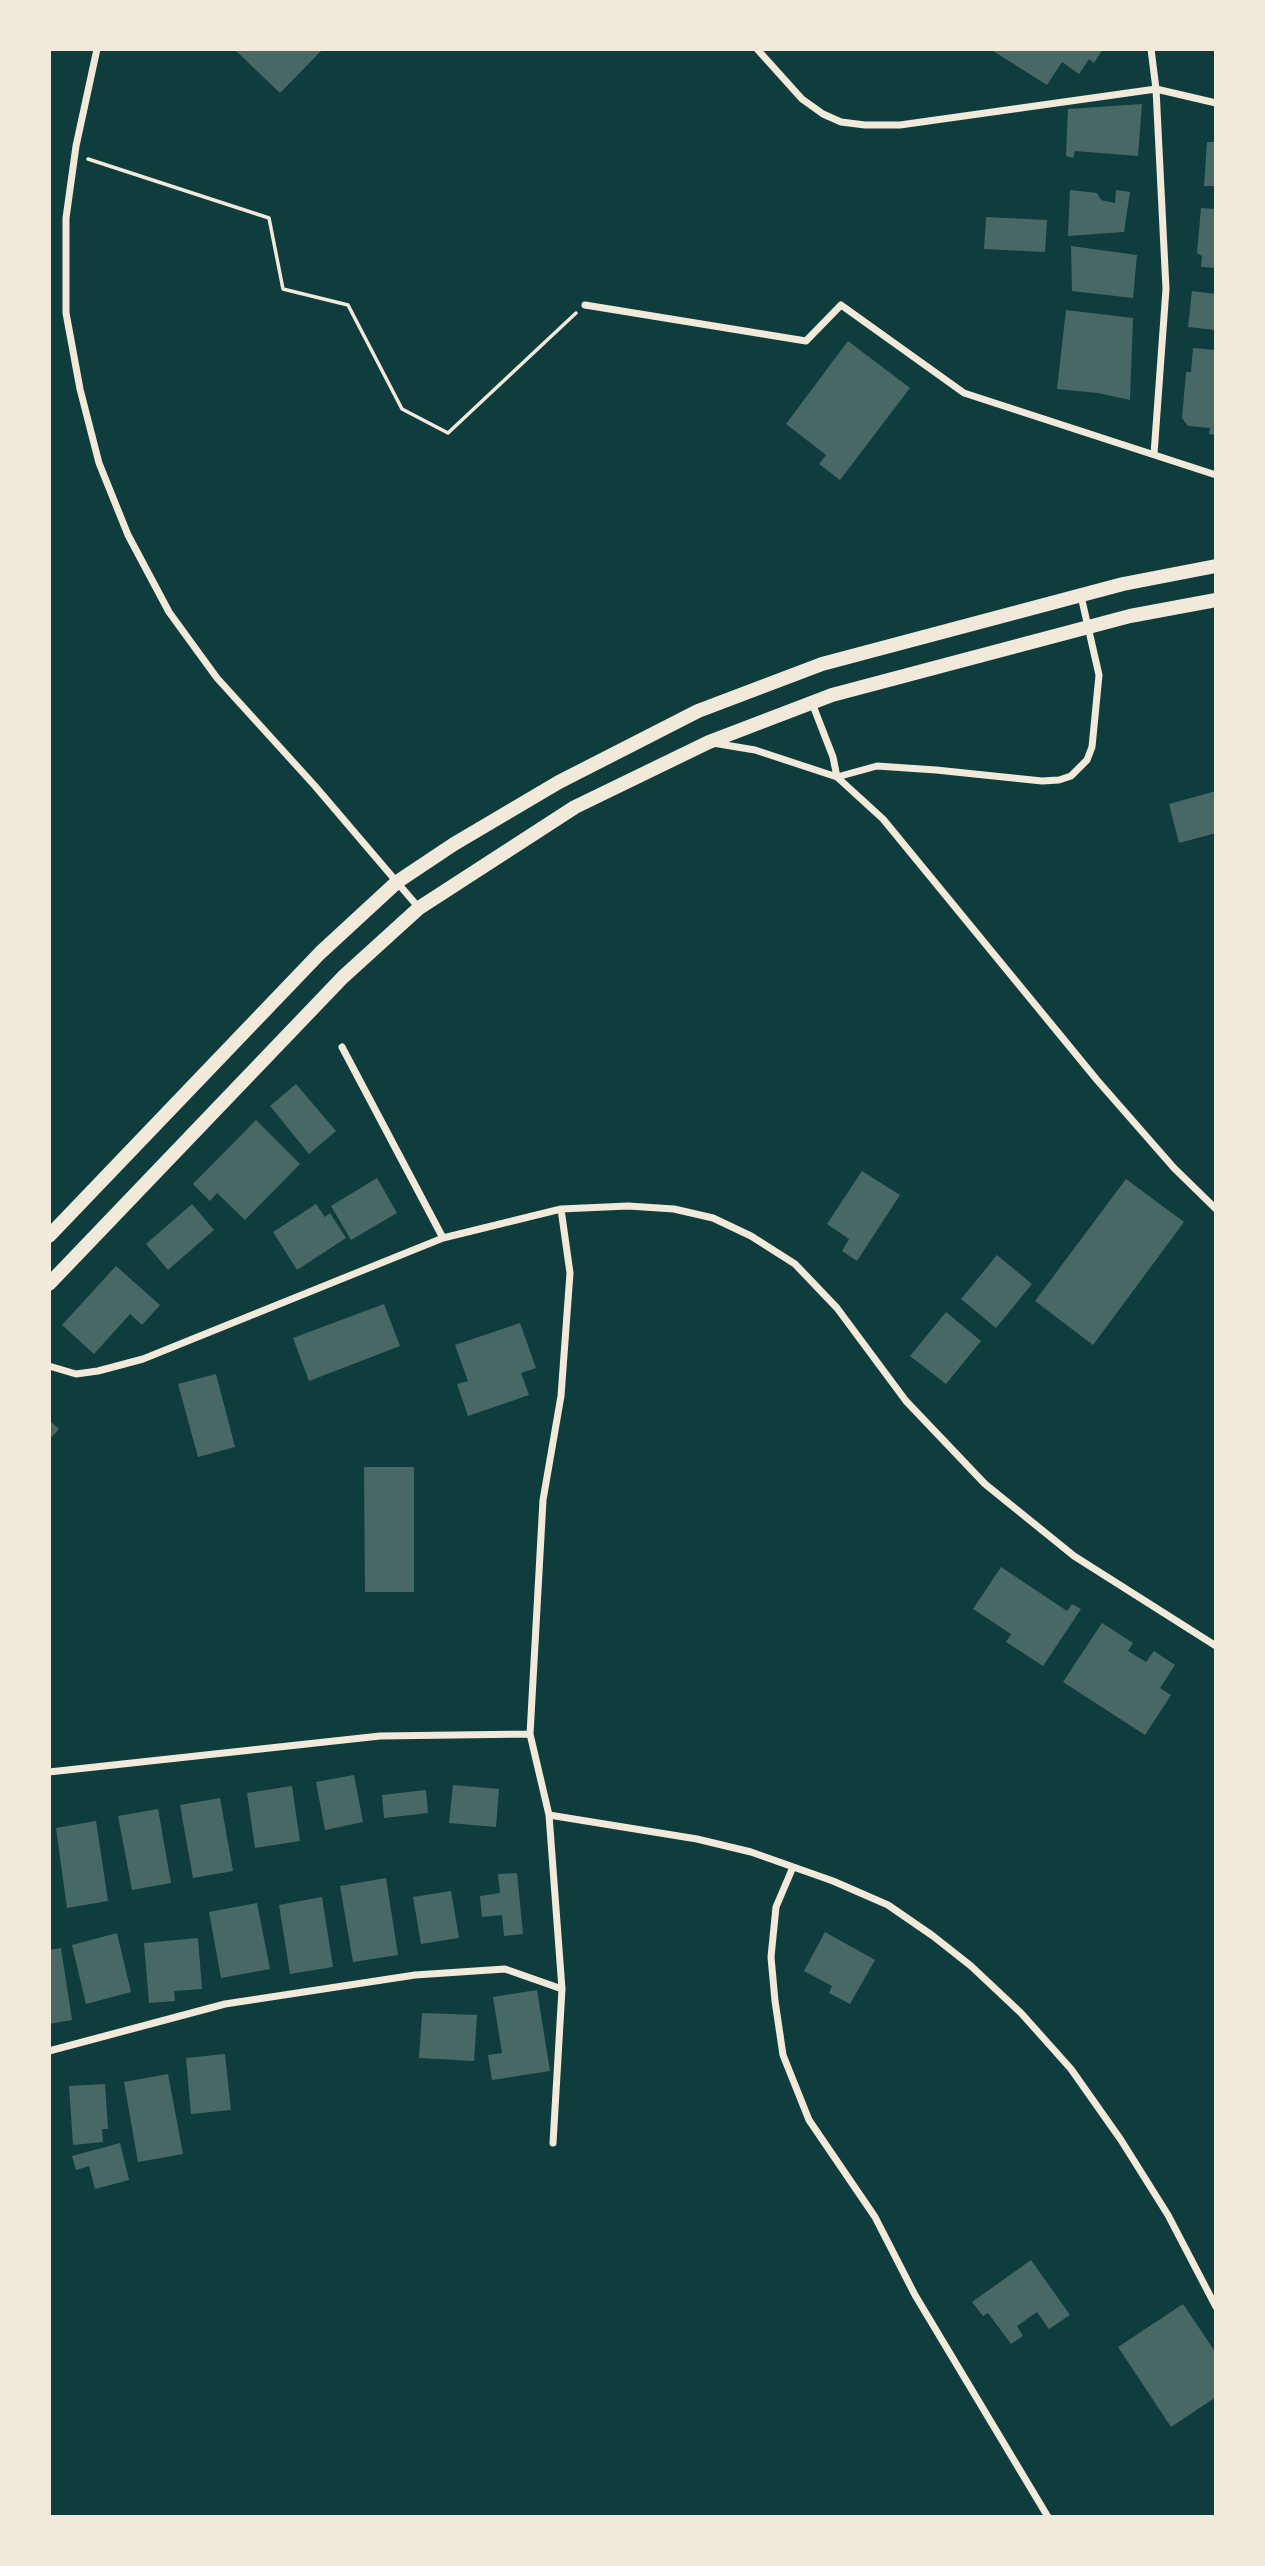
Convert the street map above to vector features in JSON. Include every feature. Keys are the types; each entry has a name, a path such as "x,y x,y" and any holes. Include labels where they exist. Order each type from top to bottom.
{"main road":[{"path":"49,1236 320,953 397,882 454,844 559,782 698,711 822,664 1123,584 1216,566"},
{"path":"49,1283 344,977 419,908 575,807 709,742 832,695 1130,616 1216,600"}],"street":[{"path":"97,49 74,155 66,218 66,313 80,389 99,463 128,535 169,611 217,678 315,786 419,908"},
{"path":"757,49 802,99 823,114 841,122 865,125 901,125 1156,89 1216,103"},
{"path":"1151,49 1156,89 1166,289 1154,454"},
{"path":"585,305 806,341 841,305 964,393 1216,475"},
{"path":"837,777 877,766 1042,781 1071,776 1087,760 1092,747 1098,675 1081,595"},
{"path":"812,703 833,757 837,777"},
{"path":"709,742 755,750 837,777 883,819 1097,1080 1174,1168 1216,1209"},
{"path":"342,1047 443,1238"},
{"path":"49,1366 76,1374 143,1359 443,1238 561,1209 628,1206 674,1209 700,1215 751,1236 795,1264 837,1308 906,1401 985,1484 1074,1556 1216,1646"},
{"path":"553,2143 562,1989 550,1815 530,1734 543,1500 561,1396 570,1273 561,1209"},
{"path":"49,1772 380,1736 530,1734"},
{"path":"550,1815 697,1839 751,1852 793,1867 888,1905 971,1966 1021,2013 1071,2069 1121,2140 1168,2215 1216,2307"},
{"path":"793,1867 776,1907 771,1957 783,2054 809,2120 875,2217 915,2295 1048,2517"},
{"path":"49,2051 225,2004 415,1975 505,1969 562,1989"}],"path":[{"path":"74,155 268,218 282,289 348,305 402,409 448,433 585,305"}],"building":[{"path":"234,49 323,49 280,93"},
{"path":"990,49 1103,49 1094,63 1089,59 1079,74 1062,62 1047,85"},
{"path":"1142,104 1138,156 1075,151 1073,158 1066,156 1068,109"},
{"path":"1207,142 1216,142 1216,186 1204,186"},
{"path":"1070,190 1097,193 1101,200 1115,203 1116,190 1130,192 1124,232 1068,236"},
{"path":"1201,208 1216,209 1216,268 1201,267 1202,256 1197,253"},
{"path":"986,217 1047,220 1045,252 984,249"},
{"path":"1071,246 1137,255 1133,298 1072,291"},
{"path":"1192,291 1216,294 1216,330 1188,327"},
{"path":"1066,310 1133,318 1130,400 1098,393 1057,389"},
{"path":"848,341 910,388 840,480 819,464 826,455 786,424"},
{"path":"1193,348 1216,350 1216,435 1209,434 1210,428 1188,426 1182,418 1186,372 1191,372"},
{"path":"1216,791 1216,833 1179,843 1169,804"},
{"path":"296,1084 336,1131 309,1154 270,1106"},
{"path":"256,1120 300,1164 245,1220 217,1193 210,1201 193,1184"},
{"path":"862,1171 900,1195 857,1261 842,1251 849,1239 827,1224"},
{"path":"377,1178 397,1213 351,1240 331,1206"},
{"path":"1126,1179 1184,1222 1093,1345 1035,1301"},
{"path":"192,1204 214,1230 168,1270 146,1244"},
{"path":"316,1204 325,1217 330,1213 346,1238 297,1270 273,1232"},
{"path":"997,1255 1032,1284 996,1328 961,1299"},
{"path":"116,1266 160,1305 142,1325 130,1314 94,1354 62,1325"},
{"path":"384,1304 400,1346 309,1381 293,1338"},
{"path":"946,1312 981,1341 946,1384 910,1356"},
{"path":"520,1323 536,1368 521,1373 529,1395 468,1416 457,1384 468,1381 455,1345"},
{"path":"216,1374 235,1447 198,1457 178,1384"},
{"path":"49,1420 59,1429 49,1440"},
{"path":"364,1467 414,1467 414,1592 365,1592"},
{"path":"1001,1567 1067,1611 1072,1604 1081,1609 1043,1666 1006,1642 1011,1634 973,1609"},
{"path":"1102,1623 1133,1643 1128,1651 1146,1662 1154,1651 1175,1665 1160,1688 1171,1695 1145,1735 1063,1682"},
{"path":"354,1775 363,1822 325,1830 316,1782"},
{"path":"453,1785 499,1789 496,1827 449,1823"},
{"path":"292,1786 300,1841 255,1848 247,1793"},
{"path":"426,1790 428,1813 384,1818 382,1795"},
{"path":"220,1798 233,1871 193,1878 180,1805"},
{"path":"158,1809 171,1883 132,1890 118,1816"},
{"path":"96,1821 108,1901 67,1908 56,1828"},
{"path":"517,1873 523,1934 504,1936 502,1915 482,1917 480,1896 500,1893 498,1874"},
{"path":"386,1878 398,1955 353,1962 340,1886"},
{"path":"451,1891 459,1938 421,1944 413,1897"},
{"path":"322,1897 333,1967 290,1974 279,1905"},
{"path":"257,1903 270,1969 221,1978 209,1912"},
{"path":"825,1932 875,1960 850,2004 829,1993 832,1986 804,1971"},
{"path":"117,1933 131,1992 86,2004 72,1945"},
{"path":"198,1938 202,1989 174,1991 175,2001 149,2003 144,1943"},
{"path":"61,1948 72,2020 49,2024 49,1950"},
{"path":"537,1990 550,2071 492,2080 488,2055 502,2053 493,1997"},
{"path":"422,2013 477,2015 474,2061 419,2058"},
{"path":"225,2054 231,2110 191,2114 186,2058"},
{"path":"168,2074 183,2154 138,2162 124,2082"},
{"path":"105,2084 108,2129 102,2129 103,2142 73,2145 69,2086"},
{"path":"120,2143 129,2180 95,2189 89,2166 76,2170 72,2156"},
{"path":"1031,2260 1070,2315 1049,2329 1037,2312 1017,2326 1023,2336 1011,2344 988,2313 983,2316 972,2302"},
{"path":"1183,2304 1216,2353 1216,2397 1171,2427 1118,2347"}]}
